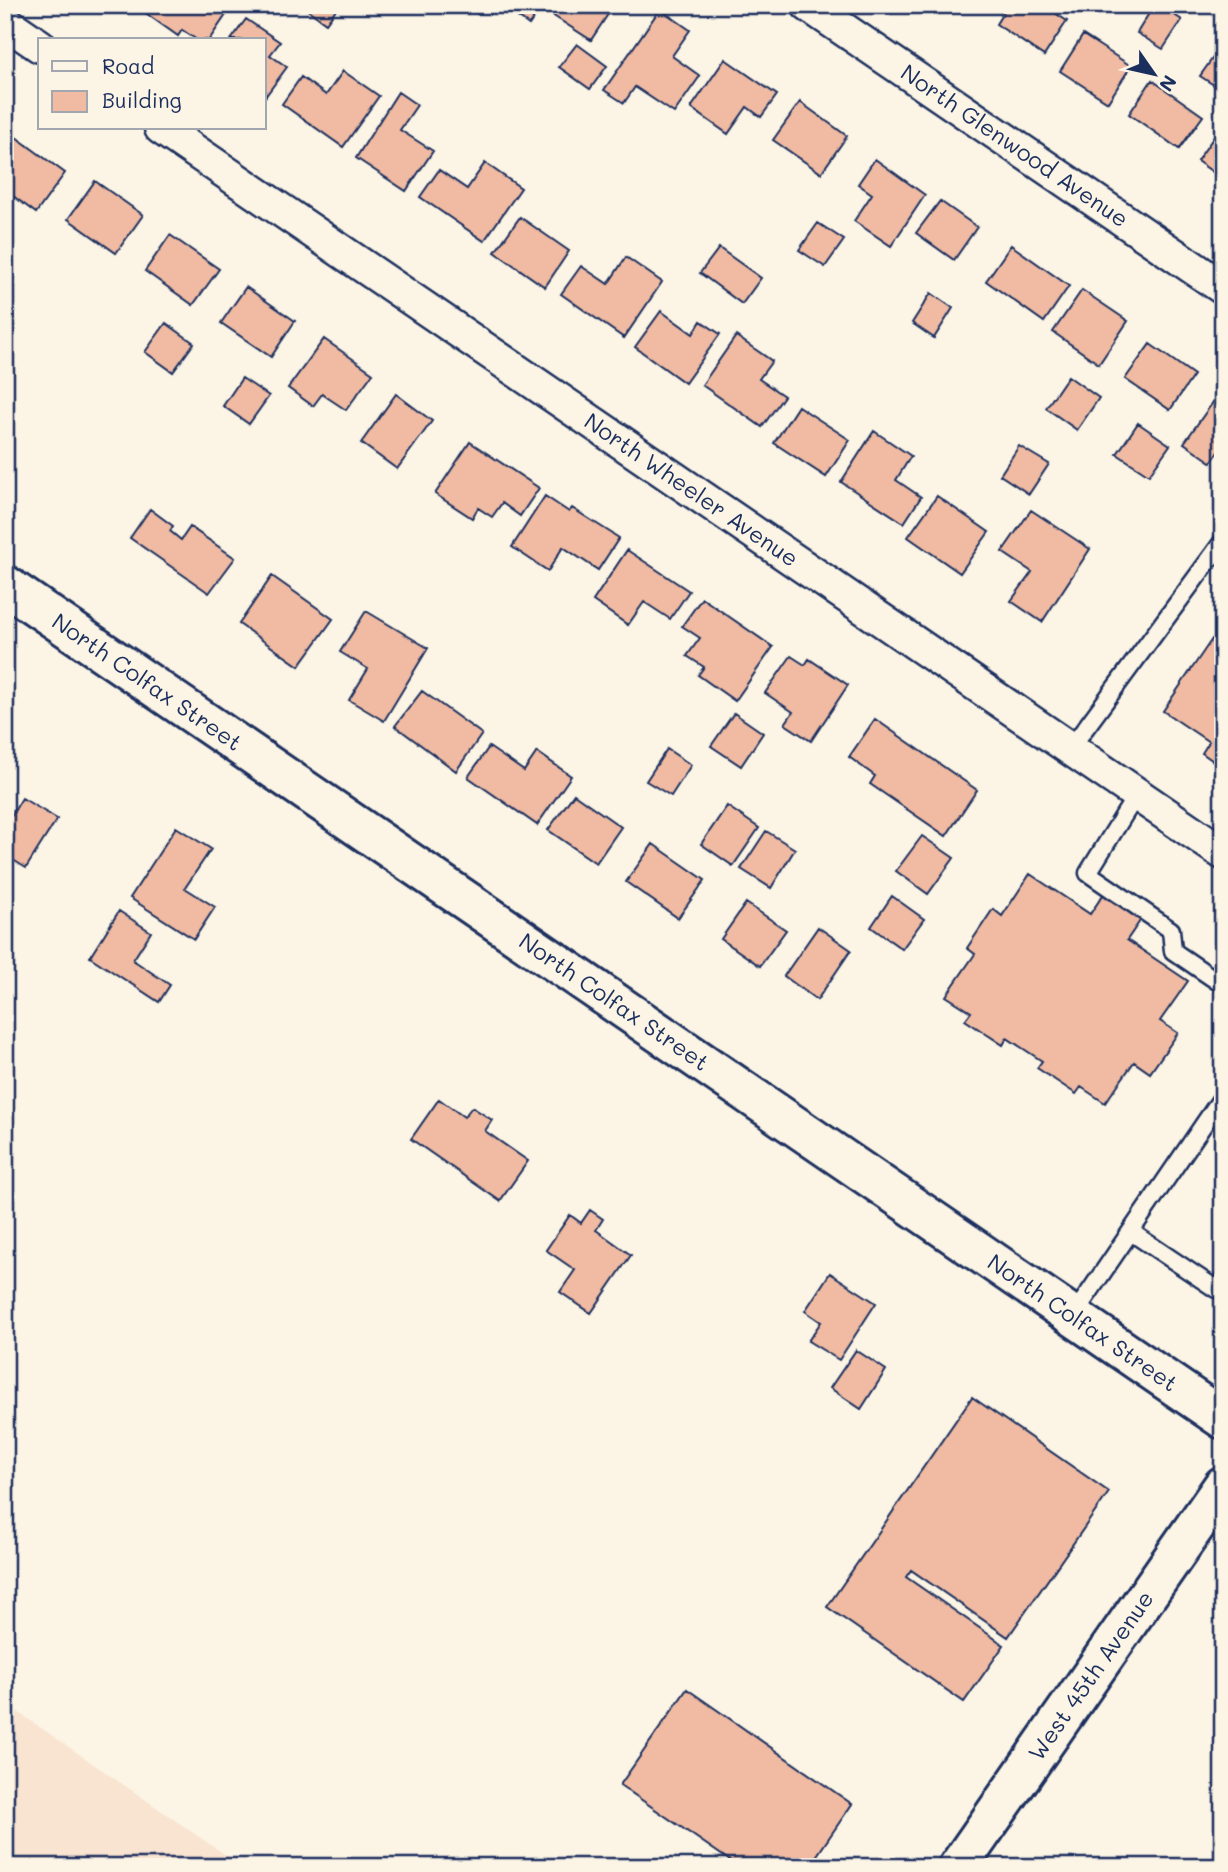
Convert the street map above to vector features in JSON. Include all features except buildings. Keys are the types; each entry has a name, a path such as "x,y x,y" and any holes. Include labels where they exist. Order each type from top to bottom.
{"street":[{"name":"North Glenwood Avenue","path":"808,5 1223,288"},
{"path":"5,22 38,45"},
{"name":"North Wheeler Avenue","path":"164,130 1223,853"},
{"name":"North Colfax Street","path":"5,585 1223,1419"},
{"name":"West 45th Avenue","path":"958,1867 1223,1486"}],"lane":[{"path":"1070,749 1222,544"},
{"path":"1137,794 1088,873 1171,930 1173,951 1223,985"},
{"path":"1073,1316 1223,1096"},
{"path":"1131,1231 1216,1289 1223,1280"}],"shaded area":[{"path":"5,1703 243,1867 5,1867"}]}
